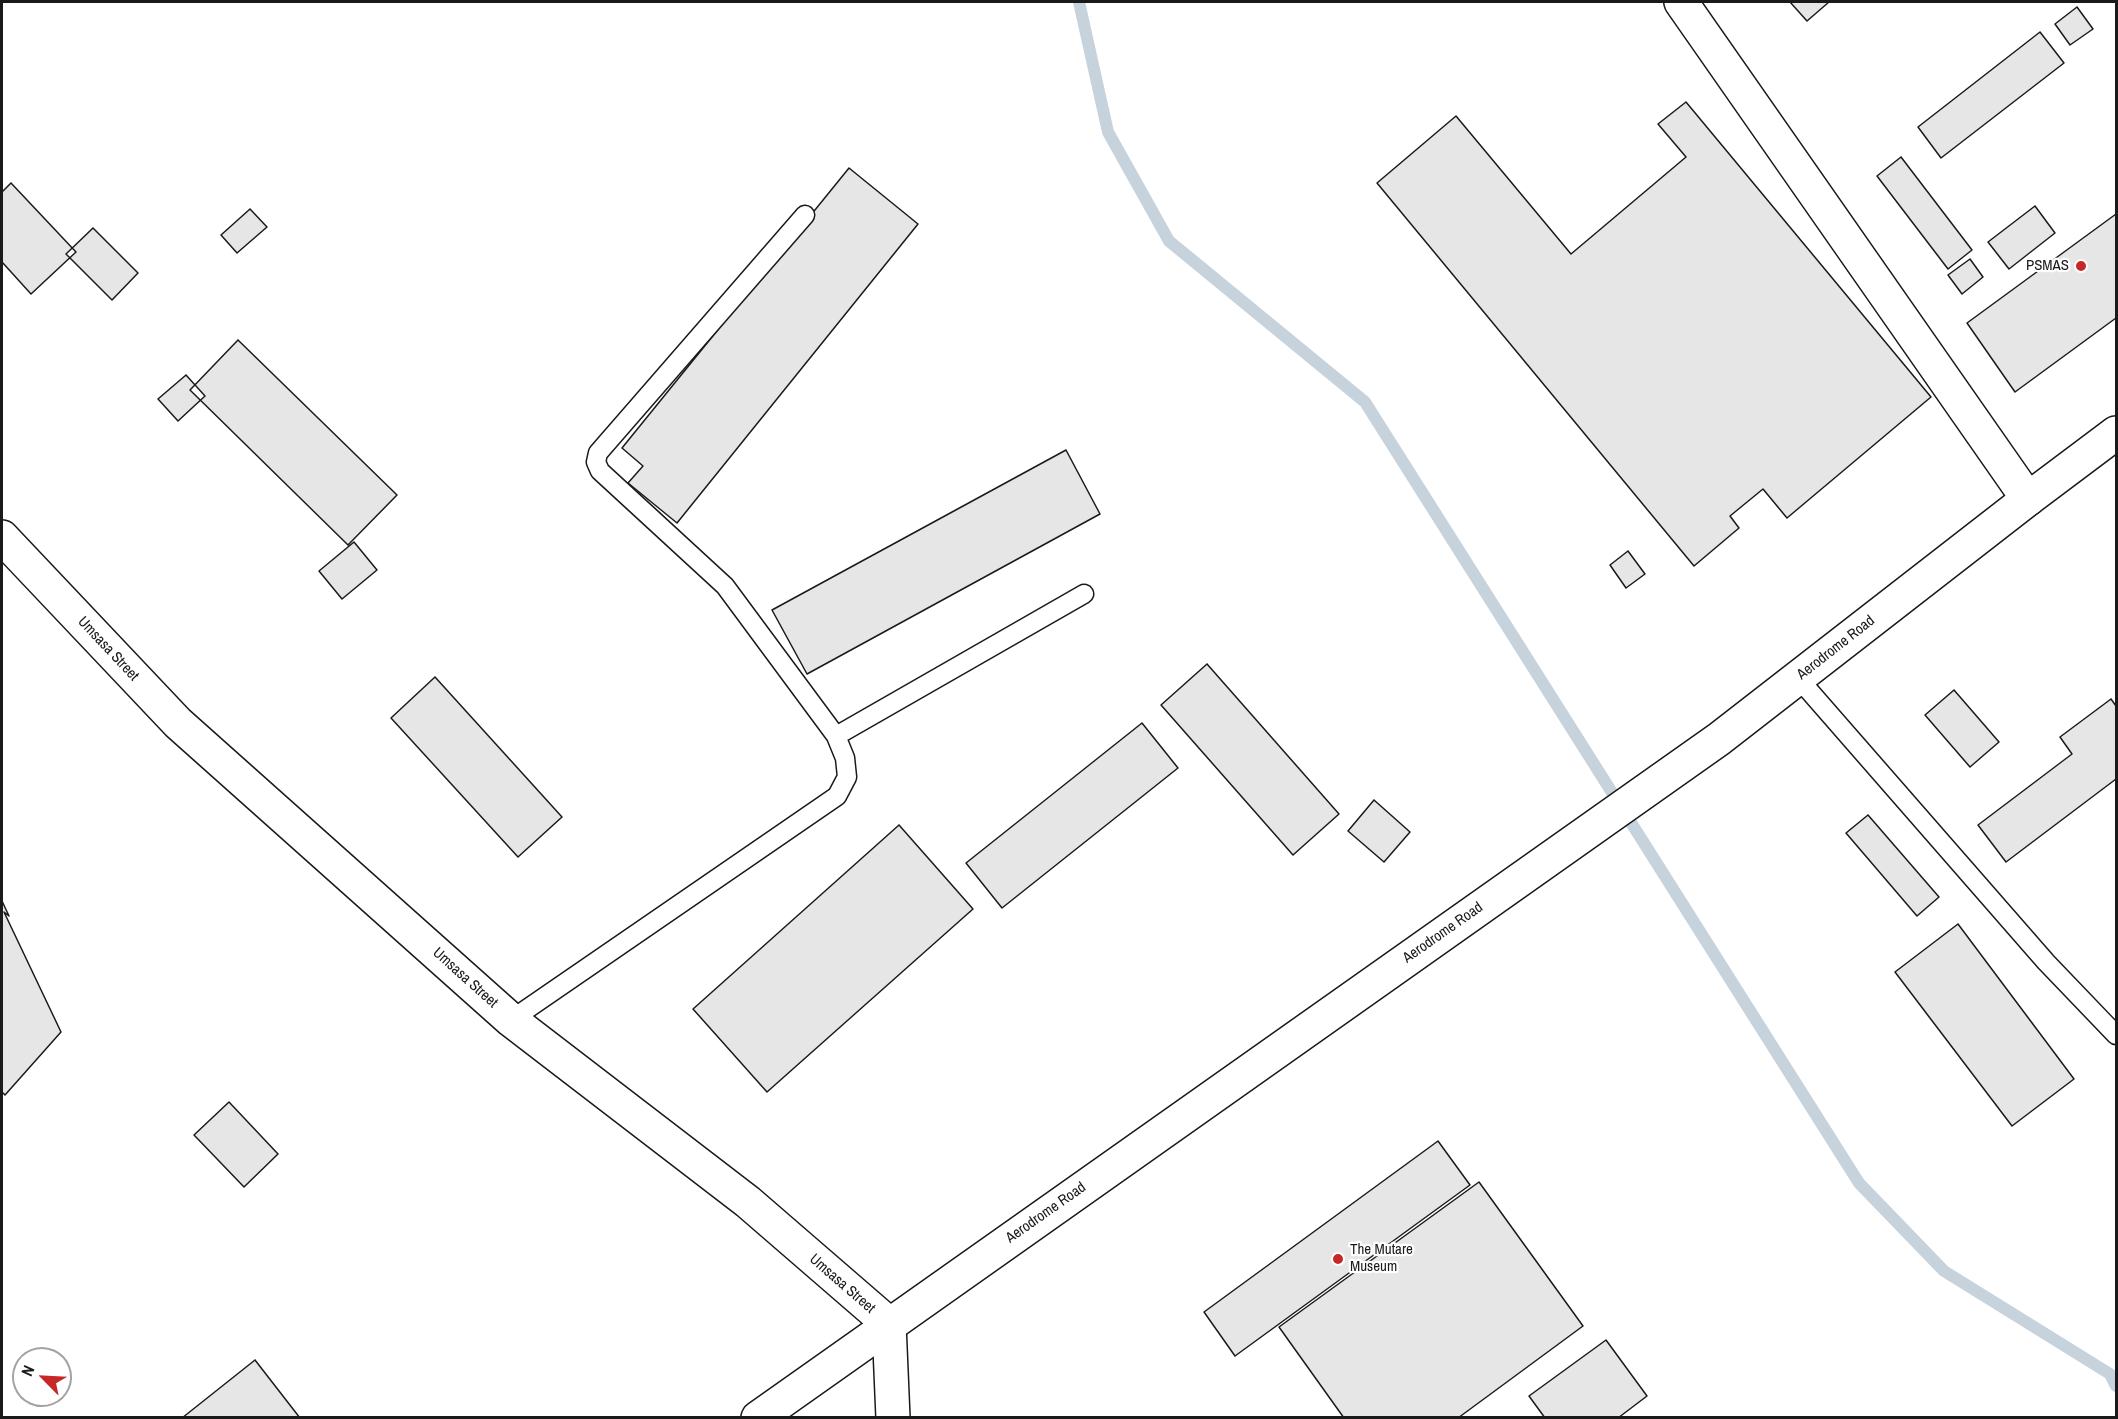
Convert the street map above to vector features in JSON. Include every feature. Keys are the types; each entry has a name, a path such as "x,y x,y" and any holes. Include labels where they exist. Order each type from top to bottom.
{"street":[{"path":"1681,2 2028,499"},
{"name":"Aerodrome Road","path":"758,1418 1719,740 2116,433"},
{"name":"Umsasa Street","path":"2,537 178,723 511,1020 748,1202 889,1324 893,1418"}],"lane":[{"path":"511,1020 837,796 847,777 845,758 836,736 725,586 600,471 596,462 598,453 805,215"},
{"path":"836,736 1084,594"},
{"path":"1798,678 2046,962 2116,1035"}],"building":[{"path":"1790,2 1829,2 1807,21"},
{"path":"2077,7 2093,29 2070,45 2055,24"},
{"path":"2040,32 2064,63 1941,158 1918,127"},
{"path":"1686,102 1931,397 1787,518 1763,489 1730,516 1739,528 1694,566 1377,183 1456,116 1571,254 1686,157 1658,124"},
{"path":"1901,157 1972,250 1948,269 1877,176"},
{"path":"849,168 918,224 677,523 628,483 643,466 622,448"},
{"path":"11,183 76,252 31,294 2,262 2,192"},
{"path":"2035,206 2055,233 2009,269 1988,242"},
{"path":"250,209 267,227 237,253 221,235"},
{"name":"PSMAS","path":"2116,214 2116,318 2015,392 1967,323"},
{"path":"93,228 138,273 112,300 66,254"},
{"path":"1970,259 1983,277 1962,294 1948,275"},
{"path":"238,340 397,495 348,545 190,390"},
{"path":"186,375 205,396 178,421 158,399"},
{"path":"1066,450 1100,514 807,674 772,610"},
{"path":"354,542 377,570 342,599 319,571"},
{"path":"1628,551 1645,574 1626,588 1610,565"},
{"path":"1207,664 1339,814 1293,855 1161,705"},
{"path":"435,677 562,817 518,857 391,718"},
{"path":"1954,690 1999,742 1970,767 1925,715"},
{"path":"2111,699 2116,706 2116,779 2006,862 1978,825 2072,754 2060,737"},
{"path":"1142,723 1178,768 1002,908 966,863"},
{"path":"1374,800 1410,832 1384,862 1348,831"},
{"path":"1868,815 1939,897 1917,916 1846,833"},
{"path":"899,825 973,909 767,1092 693,1009"},
{"path":"2,901 9,916 4,912 61,1032 5,1095 2,1092"},
{"path":"1958,924 2074,1079 2012,1126 1895,972"},
{"path":"229,1102 278,1154 244,1187 194,1135"},
{"path":"1438,1141 1470,1185 1235,1356 1204,1312"},
{"path":"1479,1182 1583,1326 1458,1418 1344,1418 1279,1327"},
{"path":"1606,1340 1647,1396 1618,1418 1545,1418 1529,1396"},
{"path":"255,1360 300,1418 182,1418"}],"waterway":[{"path":"1079,2 1108,132 1169,241 1365,402 1859,1183 1944,1271 2110,1374 2116,1386"}],"place":[{"name":"PSMAS","path":"2081,266"},
{"name":"The Mutare Museum","path":"1338,1259"}]}
